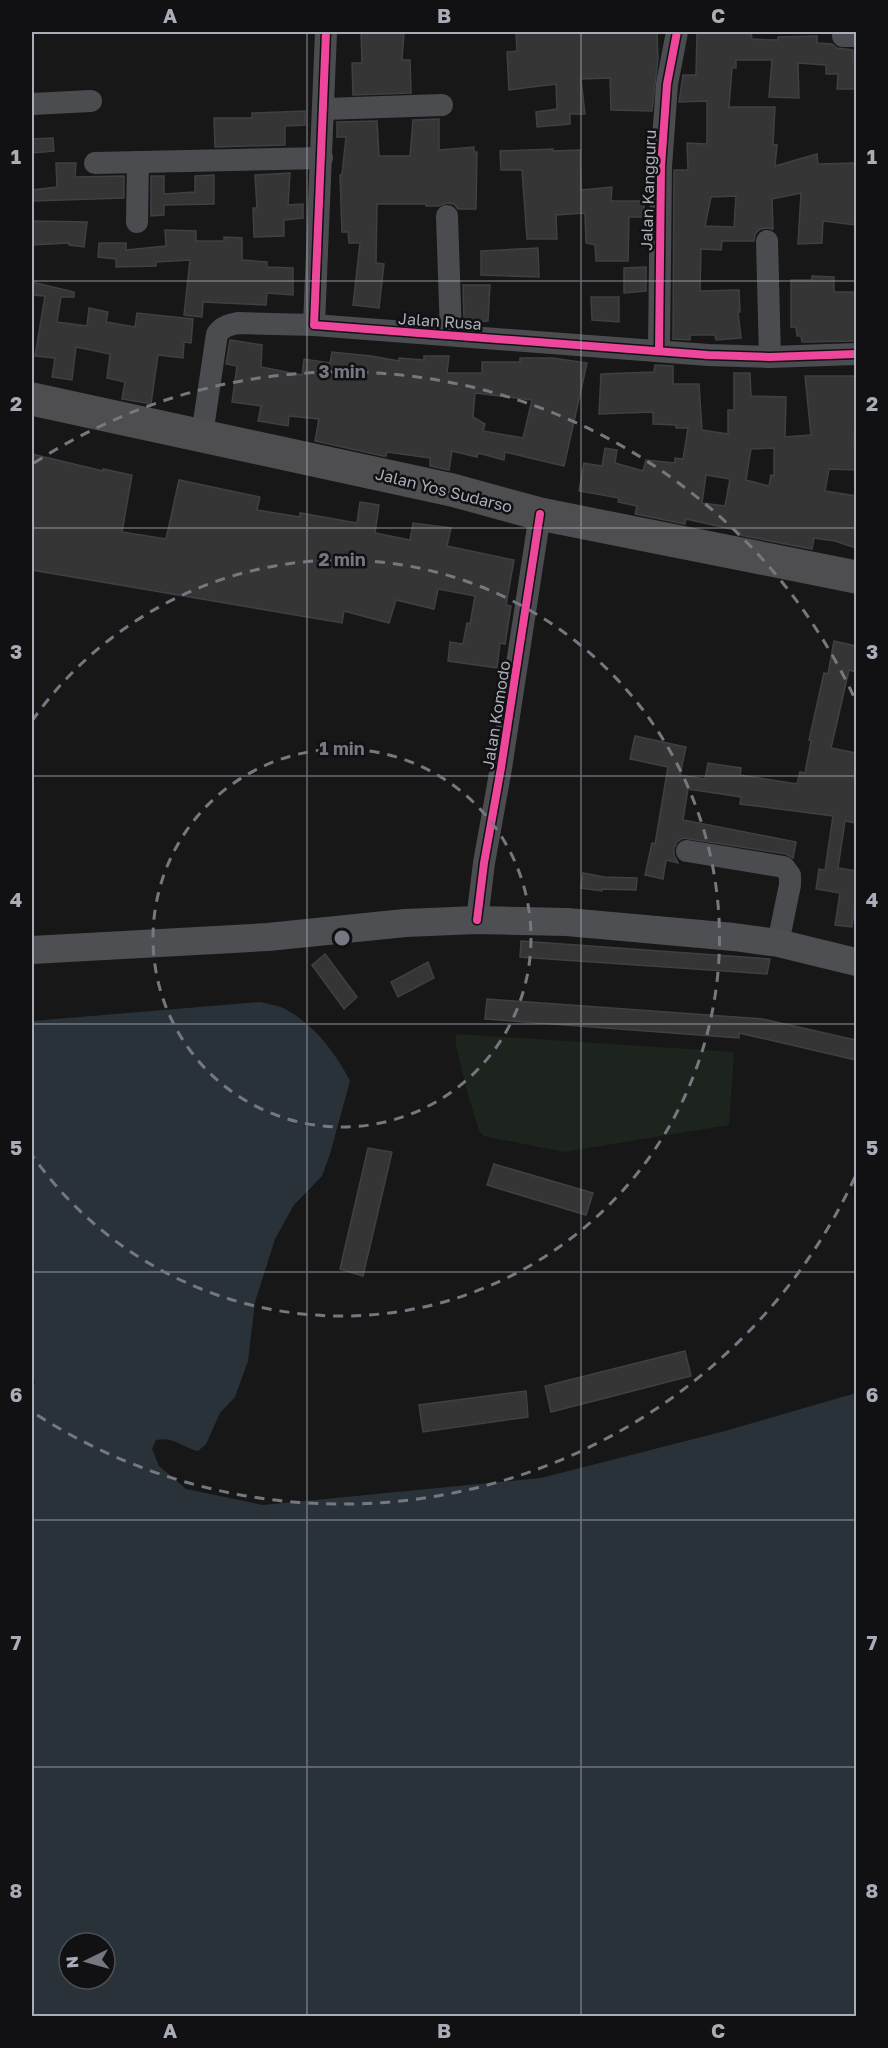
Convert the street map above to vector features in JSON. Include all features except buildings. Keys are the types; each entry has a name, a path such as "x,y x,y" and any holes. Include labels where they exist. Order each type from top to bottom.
{"highway":[{"name":"Jalan Yos Sudarso","path":"32,399 452,490 540,514 784,561 856,578"}],"main road":[{"path":"32,950 268,937 405,923 477,920 567,922 734,937 778,943 856,963"}],"street":[{"path":"314,325 326,32"},
{"name":"Jalan Kangguru","path":"658,351 661,167 667,84 677,32"},
{"path":"32,104 91,101"},
{"path":"324,109 442,105"},
{"path":"95,163 322,158"},
{"path":"137,222 138,162"},
{"path":"447,216 451,335"},
{"path":"767,241 770,357"},
{"name":"Jalan Rusa","path":"202,435 217,334 229,324 314,325 708,355 770,357 856,354"},
{"name":"Jalan Komodo","path":"477,920 484,863 540,514"},
{"path":"687,851 784,867 790,875 790,885 778,943"}],"shaded area":[{"path":"260,1002 283,1008 304,1021 330,1049 350,1081 322,1176 294,1205 275,1239 255,1302 248,1361 235,1397 220,1413 206,1444 198,1451 168,1439 156,1440 152,1449 159,1466 186,1489 263,1505 541,1478 725,1431 856,1393 856,2016 32,2016 32,1393 35,1381 32,1374 32,1021"},
{"path":"457,1034 734,1052 729,1125 564,1152 484,1136 479,1131 465,1084 455,1040"}],"cycle path":[{"path":"326,32 314,325 708,355 770,357 856,354"},
{"path":"659,350 661,167 667,84 677,32"},
{"path":"477,920 484,863 540,514"}]}
